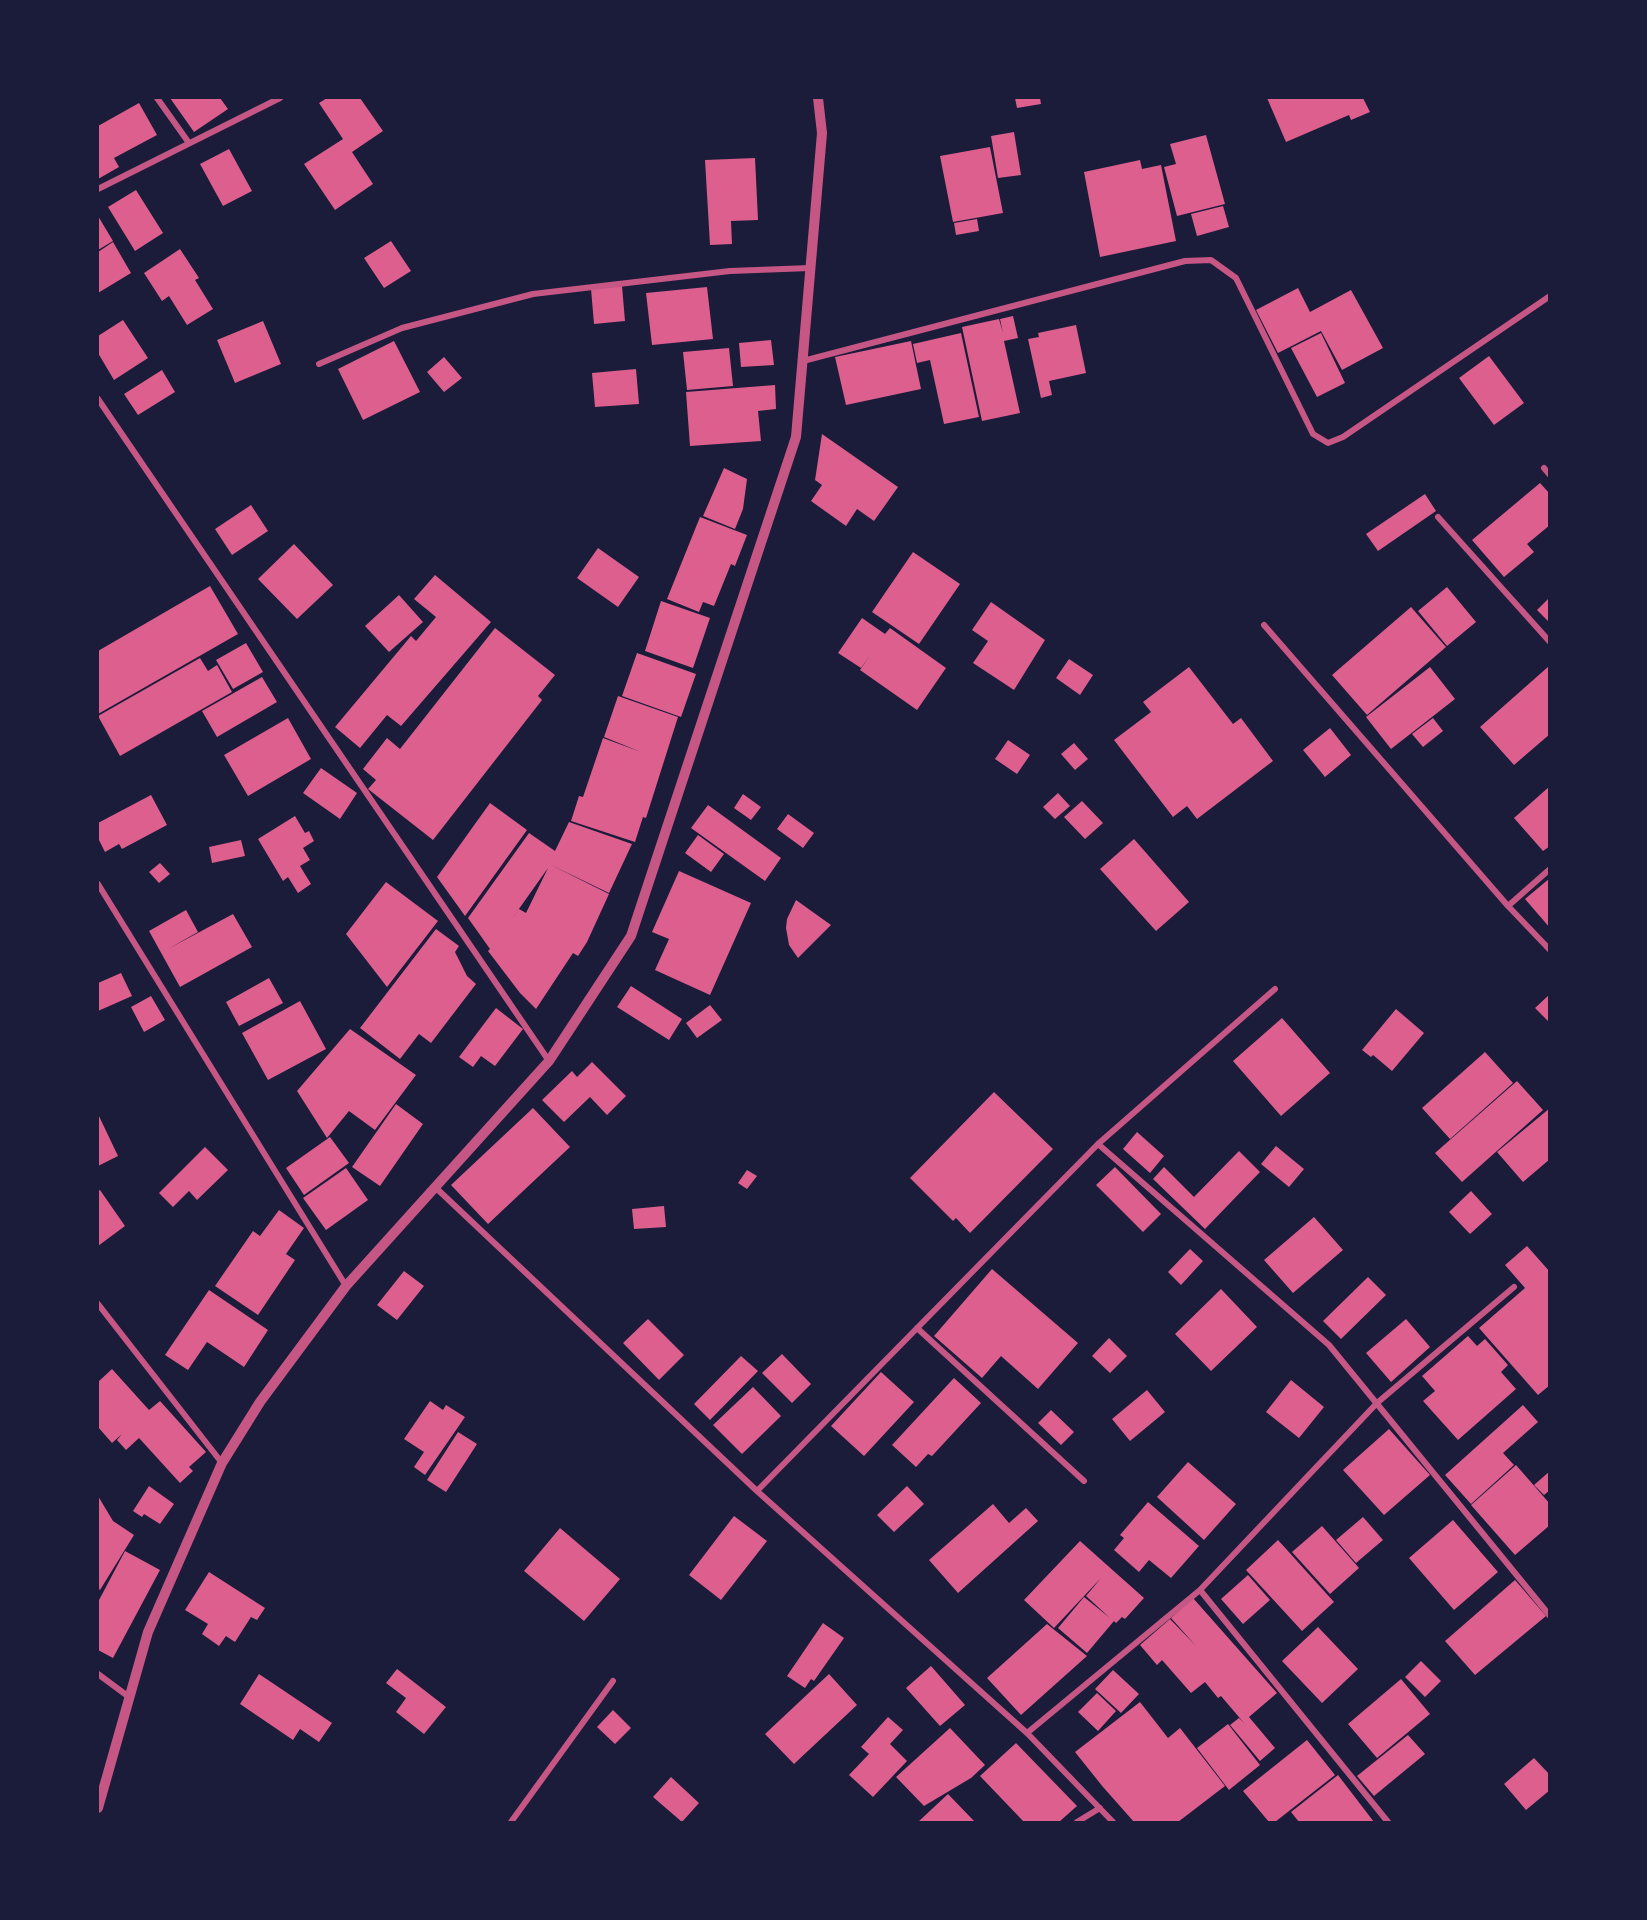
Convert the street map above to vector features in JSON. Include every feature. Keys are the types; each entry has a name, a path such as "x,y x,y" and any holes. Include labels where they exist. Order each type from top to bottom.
{"street":[{"path":"157,98 189,143"},
{"path":"98,189 280,98"},
{"path":"98,1808 148,1632 222,1462 260,1402 346,1286 549,1061 631,936 796,437 822,133 818,98"},
{"path":"803,361 1185,261 1211,260 1236,278 1313,434 1328,443 1343,437 1550,296"},
{"path":"319,364 402,328 533,294 730,271 810,268"},
{"path":"98,399 549,1061"},
{"path":"1544,468 1550,475"},
{"path":"1438,517 1550,642"},
{"path":"1264,625 1508,906 1550,950"},
{"path":"1508,906 1550,869"},
{"path":"98,884 346,1286"},
{"path":"757,1491 1098,1144 1275,989"},
{"path":"1098,1144 1329,1345 1550,1616"},
{"path":"435,1186 757,1491 1027,1733 1113,1822"},
{"path":"1027,1733 1200,1590 1377,1403 1514,1287"},
{"path":"98,1304 222,1462"},
{"path":"918,1328 1084,1481"},
{"path":"1200,1590 1388,1822"},
{"path":"98,1674 129,1697"},
{"path":"511,1822 613,1681"},
{"path":"1077,1822 1100,1808"}],"building":[{"path":"170,98 220,98 228,109 194,132"},
{"path":"327,98 360,98 383,131 352,152 373,184 335,210 304,164 343,139 319,103"},
{"path":"1015,98 1040,98 1041,104 1017,108"},
{"path":"1267,98 1363,98 1370,112 1351,120 1349,115 1286,142"},
{"path":"139,103 157,135 114,158 119,167 98,179 98,126"},
{"path":"1014,132 1021,175 998,178 991,136"},
{"path":"1206,135 1225,204 1177,216 1164,167 1176,164 1170,144"},
{"path":"990,147 1003,213 953,222 940,156"},
{"path":"229,149 252,191 223,206 200,164"},
{"path":"755,158 758,220 731,221 732,244 710,245 705,160"},
{"path":"1140,160 1142,169 1161,165 1176,241 1100,257 1084,172"},
{"path":"136,190 163,233 135,251 108,207"},
{"path":"1223,206 1229,227 1197,236 1191,214"},
{"path":"98,216 113,241 98,250"},
{"path":"977,219 979,231 956,235 954,223"},
{"path":"391,241 411,271 384,288 364,258"},
{"path":"113,242 131,273 98,293 98,252"},
{"path":"180,249 199,278 195,280 213,309 187,325 169,296 162,301 144,273"},
{"path":"622,286 625,321 594,324 591,289"},
{"path":"707,287 713,339 652,345 646,293"},
{"path":"1298,288 1310,312 1351,290 1383,348 1342,370 1321,331 1278,353 1256,310"},
{"path":"1013,316 1018,338 1004,341 1020,413 982,421 962,327 999,319 1003,333 1000,319"},
{"path":"123,320 148,358 114,380 98,353 98,336"},
{"path":"263,321 281,364 235,383 217,340"},
{"path":"1076,325 1086,373 1049,381 1052,395 1041,398 1028,339 1039,337 1038,333"},
{"path":"961,333 979,417 944,424 930,360 917,363 913,344"},
{"path":"1321,333 1345,383 1317,397 1291,348"},
{"path":"771,340 774,365 741,367 739,343"},
{"path":"394,341 420,392 363,420 338,369"},
{"path":"911,341 921,389 846,405 835,357"},
{"path":"729,348 733,386 687,390 683,352"},
{"path":"1489,356 1524,403 1494,425 1459,378"},
{"path":"444,357 462,378 444,392 427,372"},
{"path":"636,369 639,404 595,407 592,373"},
{"path":"162,370 175,392 138,415 124,394"},
{"path":"775,385 776,409 758,411 761,441 690,446 686,392"},
{"path":"822,434 898,487 874,521 857,509 846,526 811,501 822,485 815,480"},
{"path":"724,468 747,479 743,509 735,529 703,516"},
{"path":"1540,483 1550,494 1550,525 1527,544 1534,552 1504,577 1472,540"},
{"path":"1425,494 1436,511 1378,551 1366,534"},
{"path":"251,505 268,531 232,555 215,529"},
{"path":"700,517 747,535 735,566 731,564 714,606 703,602 699,612 667,599"},
{"path":"294,544 333,585 297,619 258,579"},
{"path":"598,548 639,577 618,607 577,578"},
{"path":"913,552 960,584 919,644 872,612"},
{"path":"435,575 491,622 401,726 387,715 360,748 335,727 411,636 416,641 436,617 414,599"},
{"path":"210,586 238,634 98,714 98,651"},
{"path":"1447,587 1476,622 1447,646 1418,611"},
{"path":"399,595 423,622 389,652 365,626"},
{"path":"1550,597 1550,623 1537,610"},
{"path":"661,601 710,618 693,668 645,651"},
{"path":"991,602 1045,640 1014,690 973,663 988,641 972,630"},
{"path":"1411,607 1446,647 1367,715 1332,675"},
{"path":"862,618 885,634 890,628 946,668 917,710 860,670 871,654 861,668 838,653"},
{"path":"495,628 555,675 538,696 542,700 433,840 368,789 376,780 363,769 387,738 400,749"},
{"path":"246,643 263,672 233,689 216,660"},
{"path":"637,653 696,674 681,717 622,696"},
{"path":"200,658 208,671 217,665 232,692 120,756 98,716"},
{"path":"1069,659 1093,675 1080,695 1056,678"},
{"path":"1549,666 1550,734 1514,765 1480,727"},
{"path":"1189,667 1233,724 1241,718 1273,761 1197,819 1187,806 1173,817 1114,740 1151,712 1143,702"},
{"path":"1430,667 1455,699 1391,749 1366,717"},
{"path":"262,677 277,702 217,737 202,711"},
{"path":"618,696 678,717 646,818 643,817 635,842 571,821 579,796 583,797 603,738 641,752 604,737"},
{"path":"288,718 311,759 248,796 224,755"},
{"path":"1433,718 1443,731 1423,747 1412,734"},
{"path":"1330,728 1351,755 1325,777 1303,750"},
{"path":"1008,740 1030,755 1017,774 995,759"},
{"path":"1074,743 1088,759 1075,770 1061,754"},
{"path":"321,768 357,793 340,819 303,793"},
{"path":"1550,786 1550,846 1543,851 1514,818"},
{"path":"1058,793 1070,806 1055,819 1043,807"},
{"path":"743,794 761,807 751,820 734,808"},
{"path":"151,795 167,825 122,849 119,844 105,852 98,838 98,823"},
{"path":"1082,801 1103,823 1085,839 1064,817"},
{"path":"490,803 527,830 465,916 437,877"},
{"path":"708,805 781,858 765,881 691,828"},
{"path":"788,814 814,833 803,848 777,829"},
{"path":"295,816 305,833 309,831 314,841 303,848 310,860 300,866 311,884 298,893 288,877 283,881 258,839"},
{"path":"569,822 632,844 609,893 549,864 609,894 587,942 578,956 573,953 536,1009 520,993 488,951 490,949 468,918 529,833 555,851","holes":["548,868 526,913 519,909 504,930"]},
{"path":"698,835 724,854 711,872 685,853"},
{"path":"1134,839 1189,902 1156,931 1100,869"},
{"path":"241,840 245,856 212,863 209,847"},
{"path":"160,863 170,874 159,883 149,872"},
{"path":"679,871 751,903 710,995 655,970 669,939 652,932"},
{"path":"1550,878 1550,928 1525,899"},
{"path":"386,882 438,921 387,987 346,934"},
{"path":"796,900 831,925 798,958 789,945 786,928 787,919"},
{"path":"186,910 198,932 168,949 233,914 252,947 180,987 149,931"},
{"path":"436,929 459,946 455,952 467,976 476,984 431,1043 419,1034 400,1059 360,1028"},
{"path":"121,973 132,996 98,1011 98,983"},
{"path":"269,978 283,1003 239,1026 226,1002"},
{"path":"631,986 682,1019 669,1040 617,1007"},
{"path":"1550,994 1550,1023 1535,1008"},
{"path":"151,996 165,1020 144,1032 131,1007"},
{"path":"300,1001 326,1049 268,1080 242,1033"},
{"path":"710,1005 722,1020 697,1038 686,1023"},
{"path":"496,1008 523,1029 495,1066 481,1056 473,1067 459,1057"},
{"path":"1396,1009 1424,1033 1392,1071 1373,1055 1371,1057 1362,1050"},
{"path":"1282,1018 1330,1073 1281,1116 1233,1061"},
{"path":"350,1029 416,1075 375,1130 349,1111 327,1138 297,1091"},
{"path":"1485,1052 1513,1083 1450,1139 1422,1108"},
{"path":"592,1062 626,1096 607,1115 590,1097 564,1122 542,1100 572,1071 577,1077"},
{"path":"1517,1081 1543,1110 1462,1182 1435,1153"},
{"path":"994,1092 1053,1149 970,1233 956,1218 953,1221 910,1178"},
{"path":"396,1104 423,1124 380,1186 352,1167"},
{"path":"533,1108 570,1147 488,1224 451,1185"},
{"path":"1550,1108 1550,1159 1523,1182 1497,1152"},
{"path":"98,1114 118,1156 98,1166"},
{"path":"1137,1132 1164,1156 1150,1173 1123,1149"},
{"path":"330,1137 349,1163 304,1195 286,1168"},
{"path":"1276,1146 1304,1169 1289,1187 1261,1164"},
{"path":"205,1147 228,1170 197,1200 189,1191 173,1207 159,1193"},
{"path":"1239,1151 1260,1172 1205,1229 1153,1179 1164,1167 1194,1197"},
{"path":"1115,1167 1161,1214 1143,1232 1096,1185"},
{"path":"346,1168 368,1200 326,1230 303,1198"},
{"path":"747,1170 757,1176 747,1189 738,1183"},
{"path":"100,1190 125,1226 98,1246 98,1191"},
{"path":"1471,1191 1492,1214 1470,1234 1449,1212"},
{"path":"664,1206 666,1227 634,1229 632,1209"},
{"path":"279,1210 304,1228 286,1254 295,1260 258,1315 215,1286 253,1231 260,1236"},
{"path":"1314,1217 1343,1250 1293,1293 1264,1260"},
{"path":"1527,1246 1550,1272 1550,1385 1538,1395 1479,1328 1525,1288 1505,1265"},
{"path":"1190,1249 1203,1261 1181,1285 1168,1272"},
{"path":"992,1269 1078,1343 1038,1389 1001,1356 982,1378 934,1336"},
{"path":"404,1271 424,1286 397,1320 377,1305"},
{"path":"1368,1277 1386,1295 1341,1339 1323,1321"},
{"path":"1221,1289 1257,1327 1211,1371 1175,1334"},
{"path":"209,1290 268,1330 244,1367 207,1342 188,1370 165,1355"},
{"path":"648,1319 684,1355 659,1380 623,1343"},
{"path":"1406,1319 1430,1347 1391,1382 1366,1353"},
{"path":"1468,1336 1477,1346 1485,1339 1508,1365 1501,1372 1516,1389 1458,1440 1423,1401 1435,1391 1422,1376"},
{"path":"1109,1338 1127,1356 1110,1373 1092,1356"},
{"path":"782,1354 811,1384 792,1403 762,1373"},
{"path":"741,1356 758,1371 710,1420 694,1404"},
{"path":"112,1369 149,1410 160,1401 206,1452 189,1467 193,1471 180,1483 139,1438 126,1450 117,1440 122,1434 112,1443 98,1427 98,1382"},
{"path":"881,1372 914,1402 864,1456 831,1426"},
{"path":"954,1378 981,1403 932,1456 928,1454 916,1467 892,1445"},
{"path":"1291,1380 1324,1407 1299,1438 1266,1412"},
{"path":"753,1387 781,1416 742,1454 713,1425"},
{"path":"1147,1390 1165,1412 1130,1441 1112,1419"},
{"path":"430,1401 443,1410 446,1405 465,1417 425,1475 414,1467 424,1452 404,1439"},
{"path":"1523,1405 1538,1422 1503,1453 1514,1465 1471,1504 1445,1475"},
{"path":"1051,1410 1074,1432 1061,1445 1038,1423"},
{"path":"1389,1429 1430,1475 1384,1515 1343,1470"},
{"path":"458,1432 477,1444 446,1492 427,1480"},
{"path":"1188,1462 1236,1504 1204,1540 1157,1497"},
{"path":"1516,1465 1550,1504 1550,1525 1515,1555 1471,1505"},
{"path":"1550,1471 1550,1490 1544,1495 1534,1485"},
{"path":"149,1486 174,1504 160,1524 144,1514 142,1517 133,1511"},
{"path":"907,1486 924,1504 894,1532 877,1515"},
{"path":"98,1496 113,1521 134,1535 100,1590 98,1588"},
{"path":"1148,1502 1199,1546 1171,1578 1149,1560 1139,1572 1114,1550 1124,1538 1120,1535"},
{"path":"993,1504 1009,1523 1026,1508 1038,1521 958,1593 929,1560"},
{"path":"734,1516 767,1541 721,1600 689,1575"},
{"path":"1363,1517 1383,1540 1356,1563 1336,1540"},
{"path":"1453,1520 1498,1572 1454,1610 1409,1558"},
{"path":"1322,1526 1359,1568 1330,1594 1292,1552"},
{"path":"560,1528 620,1579 584,1621 524,1571"},
{"path":"1278,1540 1334,1602 1302,1631 1246,1570"},
{"path":"1080,1541 1144,1598 1125,1619 1122,1617 1116,1623 1114,1621 1087,1653 1058,1628 1084,1597 1110,1618 1086,1596 1101,1578 1054,1628 1024,1600"},
{"path":"125,1551 160,1570 113,1658 98,1650 98,1602"},
{"path":"209,1572 265,1608 257,1620 251,1617 235,1642 226,1636 219,1646 202,1634 208,1624 185,1610"},
{"path":"1248,1575 1270,1600 1243,1624 1221,1599"},
{"path":"1515,1580 1546,1616 1475,1675 1445,1641"},
{"path":"1193,1598 1277,1693 1249,1717 1275,1748 1260,1761 1230,1725 1239,1718 1244,1723 1221,1696 1218,1698 1205,1682 1191,1693 1162,1660 1157,1665 1140,1645 1170,1619 1196,1646 1171,1618"},
{"path":"823,1623 844,1638 814,1681 811,1679 805,1688 787,1676"},
{"path":"1047,1624 1087,1656 1021,1715 987,1678"},
{"path":"1318,1627 1358,1669 1322,1703 1282,1661"},
{"path":"1421,1661 1441,1681 1425,1697 1405,1677"},
{"path":"931,1666 965,1705 940,1726 906,1688"},
{"path":"397,1669 446,1707 424,1734 396,1712 406,1698 386,1683"},
{"path":"1113,1670 1139,1694 1121,1713 1095,1689"},
{"path":"259,1674 332,1723 319,1742 300,1729 293,1740 240,1704"},
{"path":"829,1674 857,1705 794,1764 765,1734"},
{"path":"1401,1679 1430,1714 1377,1758 1348,1724"},
{"path":"1097,1693 1116,1711 1098,1731 1078,1712"},
{"path":"1140,1702 1168,1738 1180,1728 1225,1786 1178,1822 1134,1822 1075,1752"},
{"path":"613,1710 631,1728 615,1744 597,1727"},
{"path":"888,1717 903,1730 890,1744 907,1761 873,1797 849,1775 869,1754 861,1747"},
{"path":"1228,1724 1260,1765 1229,1790 1197,1748"},
{"path":"950,1728 985,1765 971,1778 924,1806 896,1777"},
{"path":"1408,1735 1425,1754 1374,1796 1357,1776"},
{"path":"1307,1740 1335,1775 1275,1822 1269,1822 1243,1791"},
{"path":"1016,1743 1077,1806 1059,1822 1024,1822 980,1776"},
{"path":"1534,1758 1550,1775 1550,1790 1526,1810 1504,1784"},
{"path":"1338,1775 1374,1822 1299,1822 1291,1812"},
{"path":"671,1777 699,1803 682,1822 653,1797"},
{"path":"948,1794 975,1822 918,1822"}]}
